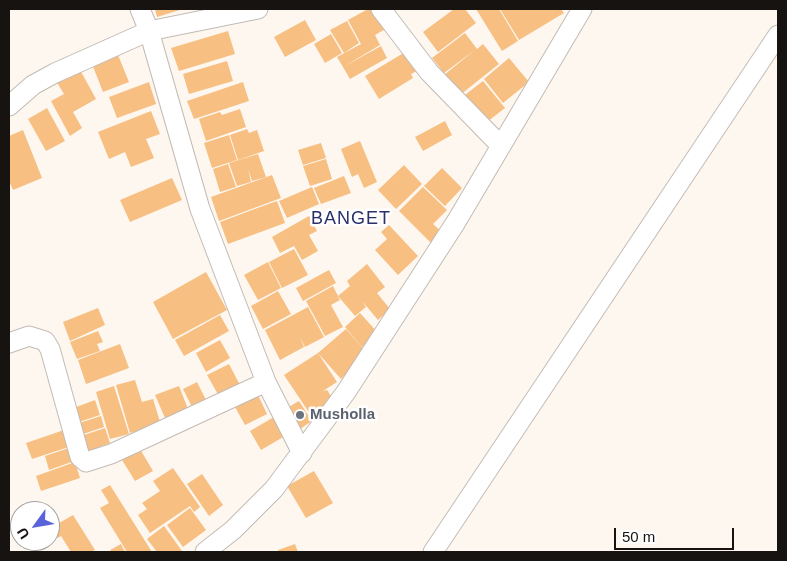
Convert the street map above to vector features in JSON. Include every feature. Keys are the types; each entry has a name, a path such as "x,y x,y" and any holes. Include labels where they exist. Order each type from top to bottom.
{"street":[{"path":"140,9 149,31 200,209 266,382 302,454"},
{"path":"9,106 33,85 55,73 149,31 258,9"},
{"path":"381,9 429,72 501,146"},
{"path":"205,552 252,512 274,489 302,454 346,392 406,301 582,9"},
{"path":"433,552 778,35"},
{"path":"9,343 29,336 45,341 50,348 80,457 86,462 111,454 266,382"}],"building":[{"path":"155,9 183,9 157,17"},
{"path":"368,9 378,9 389,27 375,35 380,45 343,67 337,57 361,44 348,20"},
{"path":"454,9 465,9 476,23 438,52 423,32"},
{"path":"476,9 499,9 518,41 502,51"},
{"path":"500,9 561,9 564,13 519,40"},
{"path":"305,20 316,40 285,57 274,37"},
{"path":"347,21 359,43 344,53 330,30"},
{"path":"228,31 235,54 179,71 171,48"},
{"path":"465,33 477,49 483,44 499,64 460,95 444,75 475,50 444,73 432,58"},
{"path":"331,34 342,53 325,63 314,44"},
{"path":"381,46 387,58 350,79 343,67"},
{"path":"407,51 419,70 411,74 413,78 379,99 365,76"},
{"path":"118,55 129,82 103,92 92,64"},
{"path":"509,58 529,82 503,103 484,79"},
{"path":"227,61 233,81 189,94 183,74"},
{"path":"79,68 96,99 73,112 82,128 70,136 51,101 64,94 56,81"},
{"path":"483,81 505,108 483,125 461,98"},
{"path":"149,82 156,104 117,118 109,97"},
{"path":"243,82 249,101 194,119 187,101"},
{"path":"47,108 65,141 46,151 28,119"},
{"path":"240,109 246,127 206,141 199,119 220,112 222,115"},
{"path":"151,111 160,134 146,139 154,158 131,167 125,152 109,159 98,132"},
{"path":"445,121 452,135 423,151 415,137"},
{"path":"247,129 249,133 257,130 264,151 238,160 230,135"},
{"path":"23,130 42,178 13,190 9,181 9,136"},
{"path":"229,135 237,160 212,168 204,143"},
{"path":"360,141 377,182 364,188 358,174 352,177 341,149"},
{"path":"321,143 326,158 303,165 298,150"},
{"path":"258,154 266,177 252,181 248,169 251,182 237,186 229,163"},
{"path":"326,159 332,179 310,186 303,166"},
{"path":"228,164 236,187 220,192 213,169"},
{"path":"404,165 422,184 396,209 378,190"},
{"path":"442,168 462,188 445,206 424,186"},
{"path":"272,175 281,198 219,221 211,197"},
{"path":"344,176 351,193 321,204 314,188"},
{"path":"172,178 182,200 130,222 120,200"},
{"path":"312,187 319,204 287,218 279,201"},
{"path":"423,187 447,210 433,224 443,233 432,244 399,211"},
{"path":"277,201 285,223 228,244 220,222"},
{"path":"309,216 317,231 309,235 318,251 302,260 294,246 280,253 272,237"},
{"path":"389,225 418,256 398,275 375,250 387,239 381,232"},
{"path":"294,249 308,275 282,288 269,262"},
{"path":"268,262 281,288 258,300 244,275"},
{"path":"367,264 385,287 377,293 390,309 378,320 362,301 366,307 355,316 338,296 350,286 347,281"},
{"path":"329,270 336,283 303,301 296,288"},
{"path":"206,272 227,310 173,339 153,302"},
{"path":"333,286 340,300 331,305 343,327 325,336 306,301"},
{"path":"278,291 291,314 263,329 251,306"},
{"path":"308,307 324,337 305,347 300,337 304,347 280,360 265,330"},
{"path":"98,308 105,325 70,341 63,322"},
{"path":"360,313 378,333 362,347 345,327"},
{"path":"220,315 229,331 184,356 175,340"},
{"path":"346,329 367,353 341,379 318,353"},
{"path":"98,331 103,342 97,344 100,351 77,359 70,342"},
{"path":"220,340 230,358 206,372 196,353"},
{"path":"120,344 129,368 86,384 78,360"},
{"path":"318,353 337,382 323,391 327,390 335,402 312,417 284,375"},
{"path":"229,364 241,387 220,398 207,375"},
{"path":"135,380 142,402 153,399 161,425 130,433 116,385"},
{"path":"197,382 208,404 194,411 183,389"},
{"path":"114,386 129,434 110,439 96,392"},
{"path":"179,386 188,409 165,418 155,395"},
{"path":"258,395 267,414 245,425 235,407"},
{"path":"95,400 100,415 76,423 71,409"},
{"name":"Musholla","path":"299,401 312,421 300,429 287,408"},
{"path":"101,416 104,427 80,435 76,424"},
{"path":"274,417 285,436 261,450 250,431"},
{"path":"70,428 75,445 32,459 26,443"},
{"path":"105,428 110,443 86,452 81,436"},
{"path":"75,446 80,459 49,470 45,456"},
{"path":"140,449 153,471 135,481 122,460"},
{"path":"75,462 80,478 41,491 36,476"},
{"path":"173,468 200,507 194,512 190,506 150,533 138,515 147,509 142,503 160,491 153,481"},
{"path":"314,471 333,503 306,518 287,486"},
{"path":"202,474 223,505 209,516 187,484"},
{"path":"110,485 152,552 127,552 100,508 109,503 101,490"},
{"path":"190,508 206,530 183,547 167,525"},
{"path":"73,515 95,550 90,552 71,552 60,537 60,522"},
{"path":"164,526 182,551 157,552 147,539"},
{"path":"121,544 125,552 112,552 110,550"},
{"path":"295,544 298,552 279,552 278,550"}],"place":[{"name":"Musholla","path":"300,415"}],"district":[{"name":"BANGET","path":"351,219"}]}
